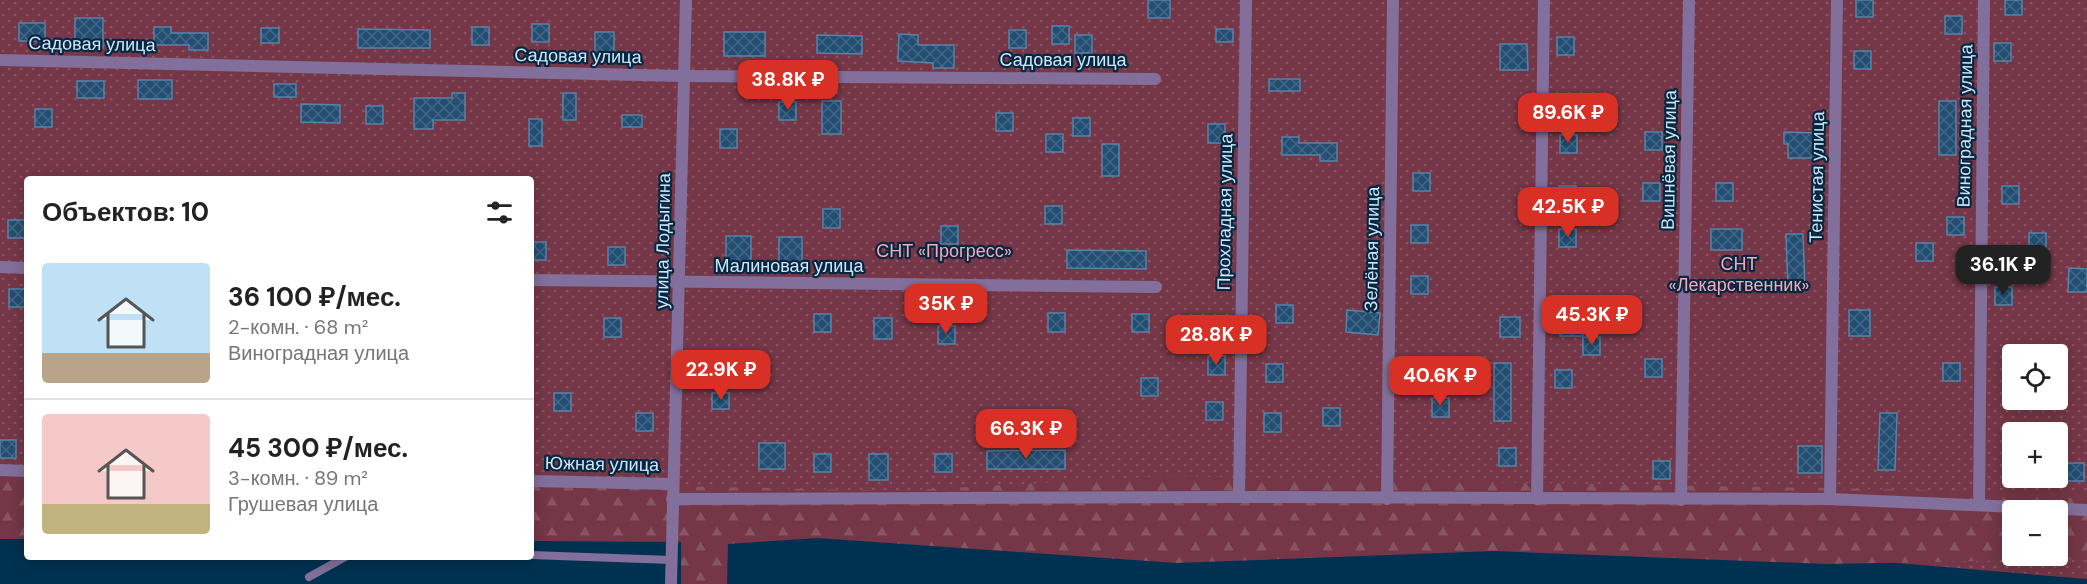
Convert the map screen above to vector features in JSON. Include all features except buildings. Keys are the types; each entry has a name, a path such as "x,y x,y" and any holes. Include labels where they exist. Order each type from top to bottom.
{"street":[{"name":"улица Лодыгина","path":"671,560 686,0"},
{"name":"Прохладная улица","path":"1239,496 1246,0"},
{"name":"Зелёная улица","path":"1387,499 1394,0"},
{"path":"1537,499 1544,0"},
{"name":"Вишнёвая улица","path":"1681,500 1689,0"},
{"name":"Тенистая улица","path":"1830,499 1837,0"},
{"name":"Виноградная улица","path":"1979,505 1984,0"},
{"name":"Садовая улица","path":"0,60 684,76 1155,79"},
{"path":"0,267 24,268"},
{"name":"Малиновая улица","path":"534,280 1156,287"},
{"path":"0,470 24,471"},
{"name":"Южная улица","path":"534,481 673,484"},
{"path":"672,499 1239,496 1387,499 1830,499 2087,510"},
{"path":"671,560 671,584"}],"lane":[{"path":"534,555 671,560"},
{"path":"309,577 340,560"}],"green space":[{"path":"0,0 2087,0 2087,579 1218,506 534,492 534,176 24,176 24,482 0,481"},
{"path":"0,471 24,472 24,539 0,539"},
{"path":"1164,476 2087,493 2087,559 2068,559 2068,500 2002,500 2002,561 1827,564 1494,551 1176,563 817,538 728,544 727,584 681,584 681,542 534,541 534,483 896,491"}],"park label":[{"name":"СНТ «Прогресс»","path":"944,251"},
{"name":"СНТ «Лекарственник»","path":"1739,274"}]}
